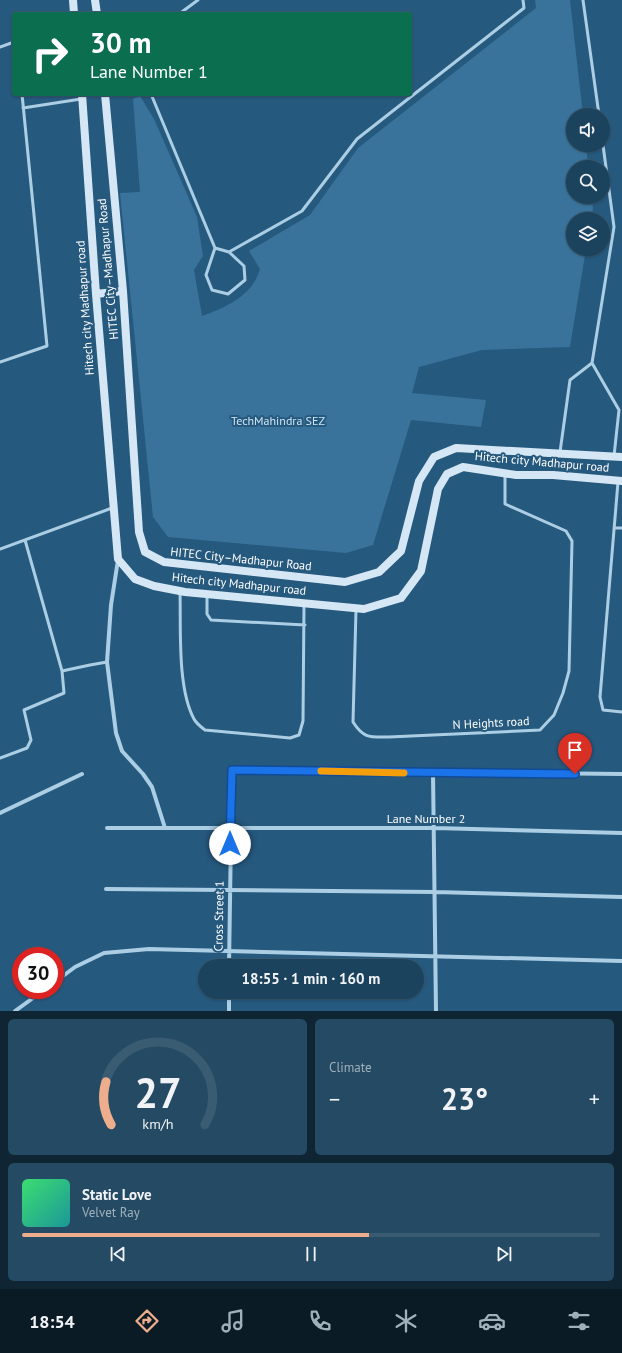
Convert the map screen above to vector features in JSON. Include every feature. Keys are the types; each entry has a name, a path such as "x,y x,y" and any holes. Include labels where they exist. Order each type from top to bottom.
{"main road":[{"path":"73,0 74,12"},
{"path":"95,0 97,12"},
{"name":"Hitech city Madhapur road","path":"82,96 96,294 118,559 135,578 154,586 180,592 364,609 401,598 421,571 438,489 447,474 463,467 505,473 553,475 620,481"},
{"name":"HITEC City–Madhapur Road","path":"105,96 123,291 139,532 145,552 164,562 345,582 380,572 400,551 420,481 434,457 456,448 560,452 618,457"},
{"path":"96,294 123,291"}],"street":[{"path":"118,559 110,605 108,662 116,733 122,751 143,774 152,788 165,828"},
{"name":"Cross Street 1","path":"228,959 232,770 433,773"},
{"path":"436,1011 435,828 433,773 622,774"},
{"path":"0,813 82,774"},
{"name":"Lane Number 2","path":"107,828 435,828 622,832"},
{"path":"106,889 435,892 622,897"},
{"path":"64,975 75,967 104,953 149,949 622,961"},
{"path":"15,1011 32,999"},
{"path":"229,999 229,1011"}],"lane":[{"path":"182,12 198,0"},
{"path":"412,96 524,8 523,0"},
{"path":"583,0 598,108"},
{"path":"0,47 12,43"},
{"path":"0,362 46,346 22,96"},
{"path":"23,108 82,96"},
{"path":"152,96 215,248 206,275 212,290 228,294 245,280 244,266 229,252 215,248"},
{"path":"229,252 302,211 357,139 412,96"},
{"path":"604,152 614,227 592,363 620,410 618,457"},
{"path":"560,452 570,380 592,363"},
{"name":"N Heights road","path":"356,608 353,722 360,732 368,737 389,738 540,730 554,715 563,693 569,671 572,541 566,531 505,504 505,473"},
{"path":"620,481 614,528 600,697 603,710 622,712"},
{"path":"0,550 114,507"},
{"path":"614,528 622,528"},
{"path":"0,758 27,748 31,740 24,710 64,694 62,672 25,540"},
{"path":"180,592 184,684 189,709 195,721 205,730 290,738 299,735 303,721 304,603"},
{"path":"207,594 207,614 211,620 305,625"},
{"path":"62,672 108,662"}],"green space":[{"name":"TechMahindra SEZ","path":"535,0 570,0 582,108 566,108 566,152 587,152 587,160 566,160 566,204 593,204 592,212 566,212 566,256 585,256 570,347 482,350 419,367 412,393 486,400 481,427 411,420 373,545 346,553 168,537 153,517 120,193 140,192 133,99 140,96 154,119 197,217 203,256 194,270 202,316 220,309 245,293 256,278 260,269 249,251 310,215 358,148 536,8"}],"slow traffic":[{"path":"321,771 404,773"}],"route":[{"path":"230,844 232,770 575,774"}]}
